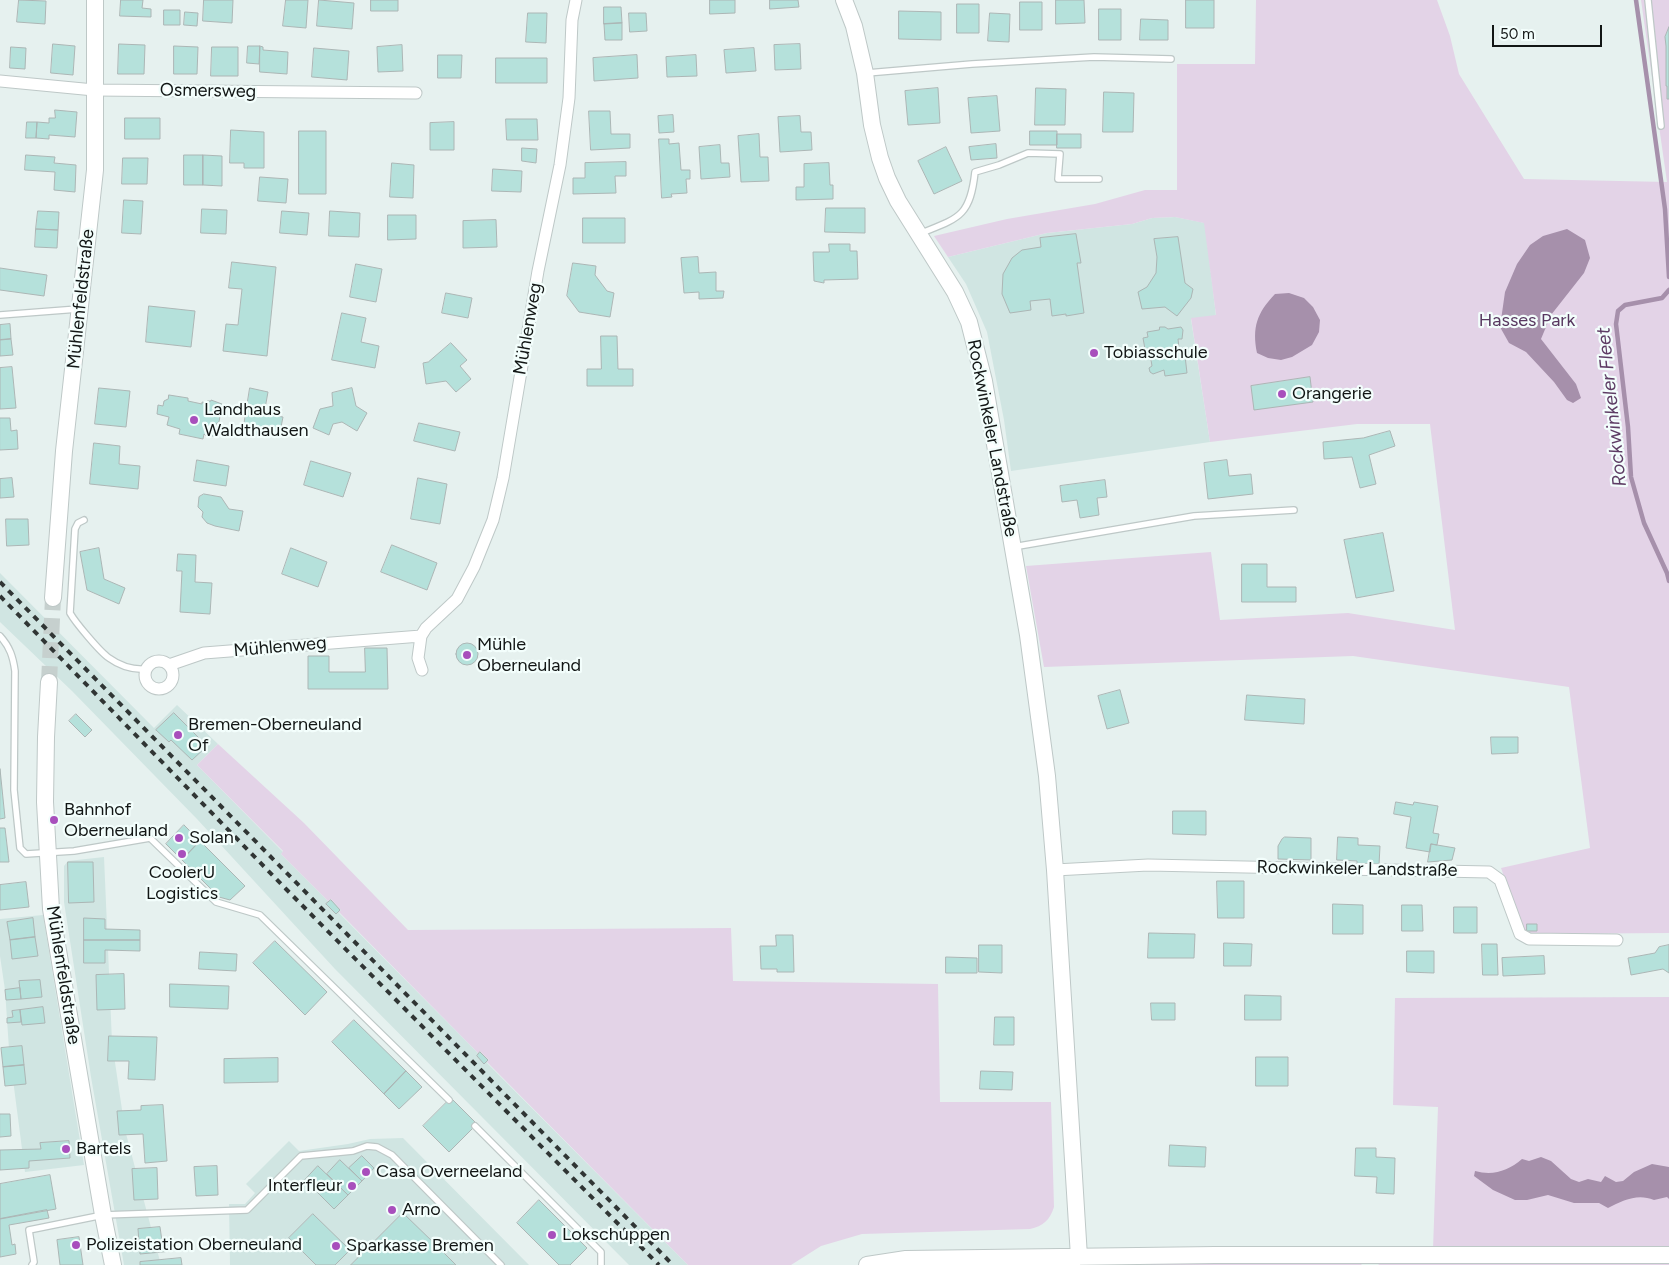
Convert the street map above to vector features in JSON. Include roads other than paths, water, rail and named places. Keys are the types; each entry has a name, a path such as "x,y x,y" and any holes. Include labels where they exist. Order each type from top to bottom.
{"main road":[{"name":"Mühlenfeldstraße","path":"53,598 64,452 95,170 95,0"},
{"name":"Rockwinkeler Landstraße","path":"844,0 854,26 865,73 872,124 880,158 898,202 955,292 969,322 984,381 1029,643 1047,776 1055,870 1079,1261"},
{"name":"Mühlenfeldstraße","path":"49,682 45,802 51,909 113,1265"},
{"path":"867,1265 906,1259 1079,1261 1215,1255 1669,1255"}],"street":[{"name":"Mühlenweg","path":"146,669 152,662 166,662 169,665 204,653 421,636 426,628 457,599 474,567 493,520 502,478 538,271 560,165 569,98 572,20 576,0"},
{"name":"Osmersweg","path":"0,81 94,90 416,93"},
{"path":"421,636 418,658 422,670"},
{"path":"146,669 148,682 155,688 164,688 172,682 172,668 169,665"},
{"name":"Rockwinkeler Landstraße","path":"1055,870 1148,865 1490,872 1500,880 1520,934 1529,939 1617,940"}],"lane":[{"path":"1648,0 1661,126"},
{"path":"865,73 972,64 1094,57 1171,58"},
{"path":"918,234 952,221 965,209 973,194 976,172 1028,153 1060,154 1058,179 1099,179"},
{"path":"0,315 80,308"},
{"path":"1013,547 1194,516 1294,510"},
{"path":"84,520 78,523 75,529 70,612 74,620 108,658 135,670 146,669"},
{"path":"0,636 13,656 15,671 14,790 20,848 26,854 48,853 74,851 150,838 216,902 260,915 449,1100"},
{"path":"475,1126 601,1252 601,1265"},
{"path":"32,1265 34,1262 29,1230 103,1215 246,1210 301,1156 352,1151 368,1146 386,1150 502,1265"}],"waterway":[{"name":"Rockwinkeler Fleet","path":"1636,0 1665,209 1669,277"},
{"name":"Rockwinkeler Fleet","path":"1669,290 1662,298 1625,305 1618,311 1616,324 1628,427 1631,477 1644,523 1669,581"}],"tunnel":[{"path":"49,682 53,598"}],"railway":[{"path":"0,582 673,1265"},
{"path":"0,596 286,889 659,1265"}],"place":[{"name":"Tobiasschule","path":"1094,353"},
{"name":"Orangerie","path":"1282,394"},
{"name":"Landhaus Waldthausen","path":"194,420"},
{"name":"Mühle Oberneuland","path":"467,655"},
{"name":"Bremen-Oberneuland Of","path":"178,735"},
{"name":"Bahnhof Oberneuland","path":"54,820"},
{"name":"Solan","path":"179,838"},
{"name":"CoolerU Logistics","path":"182,854"},
{"name":"Bartels","path":"66,1149"},
{"name":"Casa Overneeland","path":"366,1172"},
{"name":"Interfleur","path":"352,1186"},
{"name":"Arno","path":"392,1210"},
{"name":"Lokschuppen","path":"552,1235"},
{"name":"Polizeistation Oberneuland","path":"76,1245"},
{"name":"Sparkasse Bremen","path":"336,1246"}],"park label":[{"name":"Hasses Park","path":"1527,321"}]}
